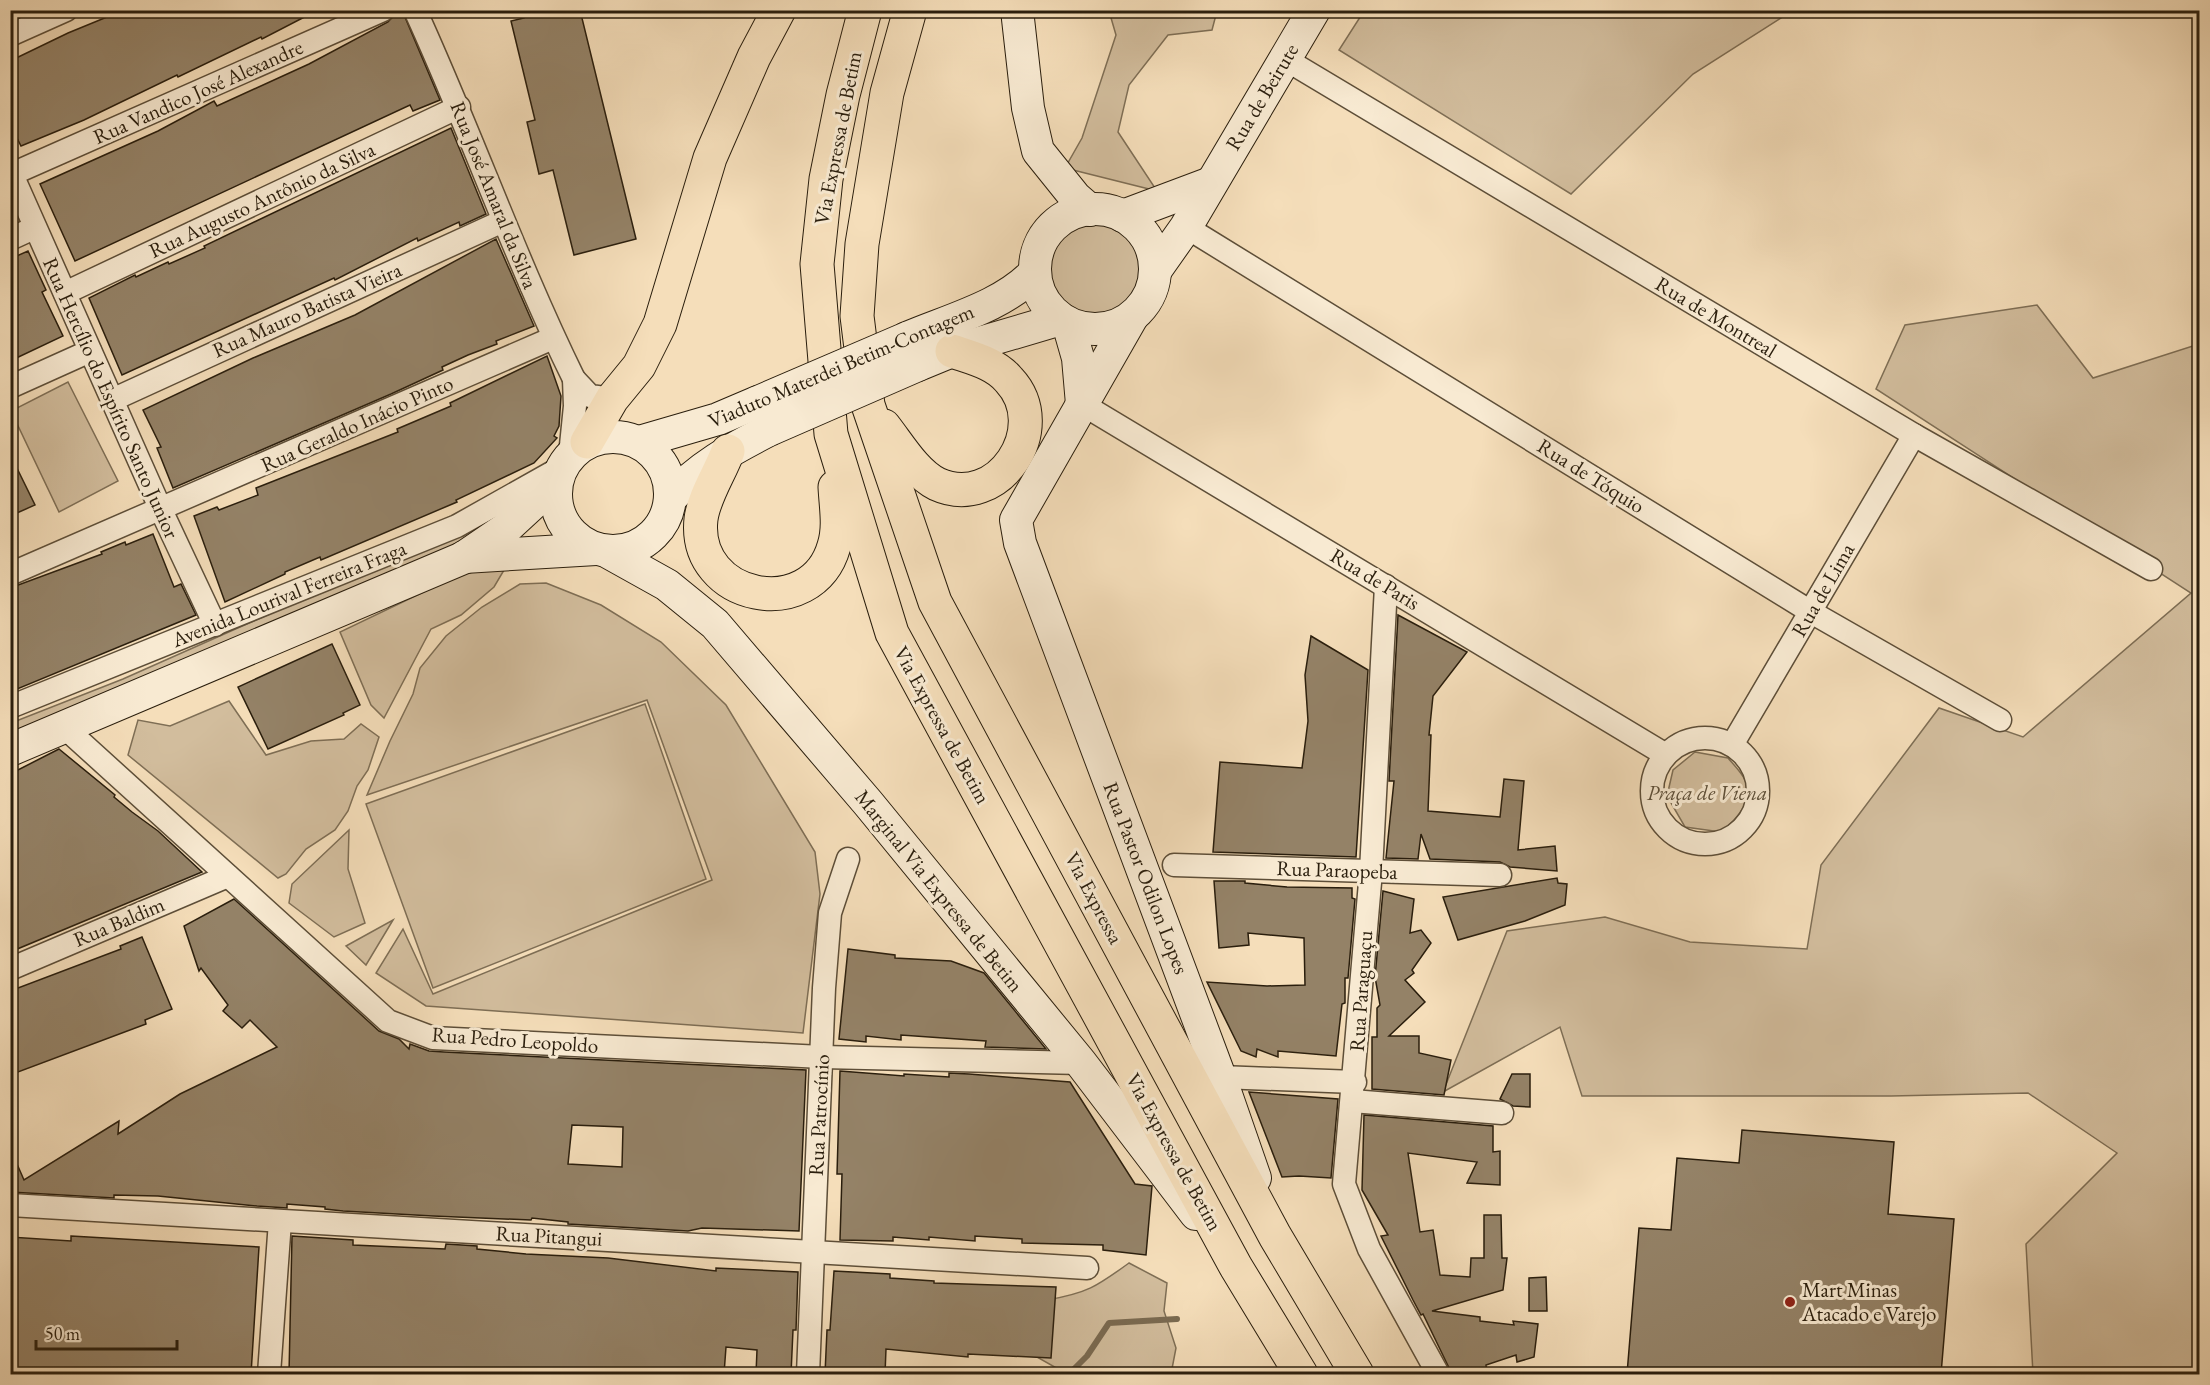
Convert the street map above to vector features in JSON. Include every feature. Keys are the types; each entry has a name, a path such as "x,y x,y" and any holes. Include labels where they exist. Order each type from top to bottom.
{"highway":[{"path":"569,462 612,399 639,366 660,324 710,158 754,57 779,10"},
{"name":"Via Expressa de Betim","path":"865,10 843,95 826,179 816,264 831,434 892,633 1236,1267 1301,1374"},
{"name":"Via Expressa de Betim","path":"868,405 857,316 862,243 887,93 910,10"},
{"path":"868,405 915,466 935,483 958,490 980,487 999,477 1014,461 1024,441 1026,420 1021,399 1010,380 993,366 952,351"},
{"name":"Via Expressa","path":"868,405 935,602 1275,1236 1357,1374"},
{"path":"728,451 707,498 701,519 703,542 711,562 725,579 744,590 766,595 788,592 808,582 824,567 834,547 838,526 831,434"}],"street":[{"path":"10,35 66,10"},
{"name":"Rua Vandico José Alexandre","path":"11,172 383,10"},
{"name":"Rua José Amaral da Silva","path":"416,10 459,107 503,221 553,338 574,379 590,396 612,399"},
{"path":"1017,10 1028,108 1038,151 1089,210"},
{"name":"Rua de Beirute","path":"1155,271 1186,227 1314,10"},
{"name":"Rua de Montreal","path":"1285,59 1914,435 2151,569"},
{"name":"Rua Augusto Antônio da Silva","path":"65,293 459,107"},
{"name":"Rua Hercílio do Espírito Santo Junior","path":"11,172 34,228 215,625"},
{"path":"1123,216 1211,183"},
{"path":"1082,404 1132,317 1143,305 1152,288 1155,271 1153,255 1147,239 1137,226 1123,216 1103,210 1089,210 1073,214 1049,231 1041,242 1035,272 1038,290 1047,306 1064,321 1084,329 1101,329 1117,325 1132,317"},
{"name":"Rua Mauro Batista Vieira","path":"112,400 503,221"},
{"name":"Rua de Tóquio","path":"1186,227 1810,612 2000,720"},
{"path":"10,239 34,228"},
{"name":"Viaduto Materdei Betim-Contagem","path":"639,442 718,419 763,416 912,352 1020,288 1035,272"},
{"path":"1064,321 1078,358 1082,404"},
{"name":"Viaduto Materdei Betim-Contagem","path":"912,352 952,351 1064,321"},
{"name":"Rua Geraldo Inácio Pinto","path":"10,574 553,338"},
{"path":"10,387 90,351"},
{"name":"Rua José Amaral da Silva","path":"569,462 575,406 574,379"},
{"name":"Rua Pastor Odilon Lopes","path":"1082,404 1016,520 1020,543 1220,1077 1275,1236"},
{"name":"Rua de Paris","path":"1082,404 1666,755"},
{"name":"Viaduto Materdei Betim-Contagem","path":"670,499 688,478 728,451 763,416"},
{"name":"Rua de Lima","path":"1732,745 1914,435"},
{"path":"613,437 639,442 653,452 664,466 669,482 670,499 666,516 656,532 642,543 625,550 601,550 581,542 568,530 559,516 555,499 569,462 613,437"},
{"name":"Avenida Lourival Ferreira Fraga","path":"10,750 463,558 504,530 569,462"},
{"name":"Avenida Lourival Ferreira Fraga","path":"10,707 457,526 569,462"},
{"name":"Avenida Lourival Ferreira Fraga","path":"463,558 601,550"},
{"name":"Marginal Via Expressa de Betim","path":"601,550 667,585 715,624 868,803 1081,1063 1236,1267"},
{"name":"Rua Paraguaçu","path":"1386,586 1371,871 1344,1184 1369,1249 1438,1374"},
{"name":"Rua Pedro Leopoldo","path":"64,726 388,1021 433,1038 822,1057 1081,1063"},
{"path":"1697,738 1715,738 1732,745 1746,756 1755,770 1759,788 1757,805 1750,821 1737,834 1722,842 1705,844 1687,842 1672,833 1660,820 1653,804 1652,787 1656,770 1666,755 1680,744 1697,738"},
{"name":"Rua Patrocínio","path":"808,1374 812,1252 830,913 848,859"},
{"name":"Rua Paraopeba","path":"1174,865 1500,875"},
{"name":"Rua Baldim","path":"10,969 228,876"},
{"path":"1220,1077 1353,1091 1502,1113"},
{"name":"Rua Pitangui","path":"10,1205 1088,1268"},
{"path":"269,1374 280,1221"}],"green space":[{"path":"1109,11 1217,11 1212,30 1168,35 1129,85 1118,132 1157,191 1065,168 1082,138 1116,35"},
{"path":"1364,11 1792,11 1693,74 1571,194 1339,50"},
{"path":"1086,221 1104,221 1122,229 1135,242 1143,260 1140,288 1122,309 1104,317 1086,317 1068,309 1055,296 1047,278 1047,260 1055,242 1068,229"},
{"path":"2037,305 2093,378 2199,344 2199,1374 2033,1374 2026,1244 2117,1153 2028,1093 1891,1096 1582,1096 1560,1027 1443,1092 1507,931 1605,917 1690,942 1807,949 1821,865 1939,708 2023,737 2191,593 1876,389 1905,325"},
{"path":"68,382 118,481 59,512 11,411"},
{"path":"538,487 467,544 11,735 11,723 123,679 463,528"},
{"path":"507,565 494,587 461,615 431,629 384,718 371,705 340,632 459,575"},
{"path":"546,583 601,605 661,642 726,705 815,852 820,894 803,1033 426,1006 376,973 403,929 433,994 712,880 647,700 367,795 413,694 420,668 446,636 482,607 520,584"},
{"path":"229,701 266,755 311,741 344,739 361,724 379,737 368,770 357,786 348,811 335,830 306,849 286,874 278,878 128,755 138,720 170,726"},
{"path":"645,704 706,879 433,988 366,804"},
{"name":"Praça de Viena","path":"1695,752 1728,758 1745,780 1747,796 1742,810 1721,832 1685,827 1667,796 1673,770"},
{"path":"349,830 348,869 365,923 334,937 289,903 292,884"},
{"path":"393,920 366,965 346,946"},
{"path":"1129,1263 1167,1283 1164,1311 1176,1348 1171,1374 1057,1374 1060,1370 1028,1352 1047,1300 1091,1288"}],"building":[{"path":"124,10 318,10 262,39 261,37 84,120 21,146 10,124 10,61 68,33"},
{"path":"402,10 440,100 413,111 410,105 75,261 40,184 158,131 214,101 217,106 309,64 388,22"},
{"path":"522,10 580,10 636,239 574,255 553,170 539,174 527,122 535,120 511,21 524,18"},
{"path":"451,128 486,214 460,226 459,222 418,241 417,238 335,280 334,278 122,375 89,298 135,275 136,277 205,248 204,246"},
{"path":"496,239 534,326 496,341 497,344 442,367 443,370 391,394 173,488 157,448 161,447 143,410 253,358 355,315"},
{"path":"28,251 46,290 42,292 63,336 10,361 10,259"},
{"path":"547,356 561,396 559,426 554,436 557,438 534,463 456,500 457,502 321,560 320,557 285,572 225,602 194,516 217,507 219,510 258,495 256,488 398,432 397,429 451,406 450,403"},
{"path":"10,454 35,505 10,516"},
{"path":"153,534 174,587 181,584 196,615 10,692 10,588 102,554 101,552 125,542 126,545"},
{"path":"1398,615 1467,652 1433,696 1429,735 1431,735 1428,811 1500,817 1504,779 1524,781 1518,850 1555,846 1557,871 1510,867 1500,862 1430,859 1421,834 1418,859 1386,858 1394,781 1389,781"},
{"path":"1311,636 1368,670 1356,857 1213,852 1220,762 1302,768 1308,721 1305,675"},
{"path":"332,644 360,705 343,713 344,715 268,749 238,687"},
{"path":"59,749 132,812 158,831 202,872 10,952 10,774"},
{"path":"1557,878 1558,883 1567,884 1565,905 1525,921 1458,940 1443,897"},
{"path":"1214,881 1245,881 1245,883 1287,887 1352,888 1352,898 1355,899 1348,978 1345,978 1345,1003 1342,1004 1336,1056 1278,1051 1278,1057 1257,1049 1256,1057 1241,1051 1207,982 1267,986 1305,985 1304,938 1248,933 1249,945 1219,948"},
{"path":"1383,891 1414,899 1410,933 1421,930 1431,943 1412,970 1414,973 1405,980 1425,1002 1389,1036 1419,1036 1419,1053 1451,1060 1444,1095 1372,1089 1372,1037 1377,1037 1377,1008 1380,1005 1375,977"},
{"path":"234,899 379,1031 399,1039 409,1049 410,1044 429,1051 444,1052 806,1070 799,1231 702,1228 688,1231 568,1224 568,1222 532,1218 531,1220 343,1211 287,1204 287,1208 158,1196 114,1195 114,1198 10,1192 10,1148 24,1180 119,1121 118,1134 180,1094 277,1047 250,1020 242,1028 223,1011 228,1005 201,968 199,971 184,926","holes":["572,1125 623,1127 622,1167 568,1164"]},
{"path":"142,937 172,1009 145,1020 146,1024 10,1075 10,991 121,949 120,946"},
{"path":"848,949 895,955 895,958 951,961 984,973 1046,1049 985,1047 986,1041 901,1035 901,1040 866,1036 866,1042 839,1039"},
{"path":"840,1071 949,1077 949,1073 1070,1082 1135,1184 1152,1186 1146,1255 1103,1250 1103,1245 1022,1243 1022,1239 975,1236 975,1241 929,1237 929,1240 893,1237 893,1241 840,1240 842,1174 837,1174"},
{"path":"1512,1074 1530,1074 1530,1107 1513,1106 1500,1099"},
{"path":"1249,1092 1338,1099 1331,1178 1282,1177"},
{"path":"1364,1115 1493,1126 1493,1152 1500,1151 1500,1185 1467,1183 1477,1162 1408,1153 1420,1232 1433,1230 1440,1275 1470,1277 1471,1258 1484,1258 1484,1215 1501,1215 1502,1258 1507,1258 1503,1290 1432,1311 1480,1317 1480,1321 1514,1325 1513,1321 1538,1324 1534,1357 1517,1362 1516,1355 1486,1365 1487,1374 1452,1374 1381,1236 1388,1235 1362,1190"},
{"name":"Mart Minas Atacado e Varejo","path":"1742,1130 1894,1142 1888,1214 1954,1219 1941,1374 1627,1374 1639,1228 1671,1230 1677,1158 1739,1163"},
{"path":"71,1236 259,1247 251,1374 10,1374 10,1237 71,1241"},
{"path":"292,1236 353,1240 353,1245 445,1249 446,1244 477,1246 477,1249 608,1258 716,1271 716,1268 798,1272 796,1330 793,1330 791,1374 756,1374 757,1350 726,1347 724,1374 289,1374"},
{"path":"834,1271 890,1274 890,1278 934,1281 934,1283 1056,1287 1051,1358 968,1354 968,1357 886,1349 885,1374 825,1374 827,1330 830,1330"},
{"path":"1546,1277 1547,1311 1529,1311 1529,1278"}],"waterway":[{"path":"1069,1374 1087,1356 1109,1323 1177,1319"}],"place":[{"name":"Mart Minas Atacado e Varejo","path":"1790,1302"}]}
